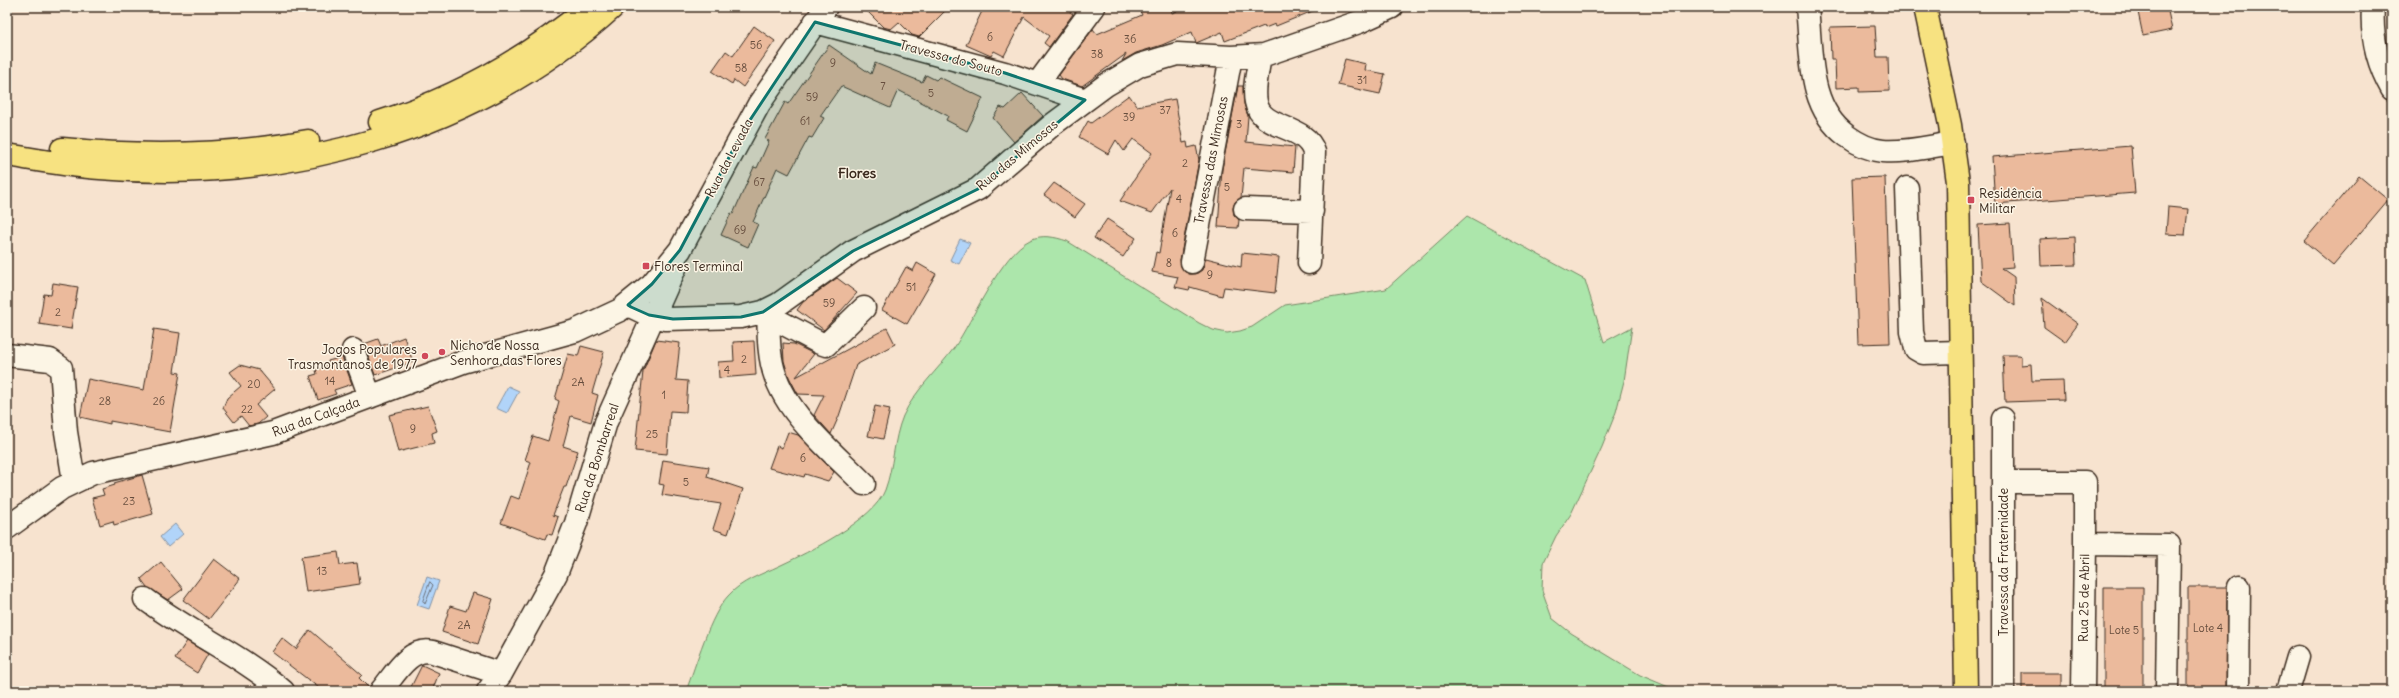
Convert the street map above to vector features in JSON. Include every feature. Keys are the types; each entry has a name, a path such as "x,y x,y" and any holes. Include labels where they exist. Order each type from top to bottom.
{"main road":[{"path":"7,155 100,168 210,162 340,135 395,118 455,92 518,59 589,7"},
{"path":"7,141 210,162 266,164 331,152 384,137 434,119 490,95 542,62 594,24 613,7"},
{"path":"1925,7 1953,143 1958,189 1966,691"}],"street":[{"path":"1038,83 1094,7"},
{"name":"Rua das Mimosas","path":"628,305 653,316 673,319 741,317 769,313 853,251 978,189 1052,125 1085,100 1128,71 1154,60 1188,54 1231,57 1260,56 1359,22 1392,7"},
{"path":"1807,7 1818,97 1826,117 1837,128 1858,143 1884,151 1953,143"},
{"path":"2373,7 2372,22 2375,46 2383,72 2392,89"},
{"name":"Travessa do Souto","path":"820,14 1038,83 1085,100"},
{"name":"Rua da Levada","path":"628,305 663,272 680,250 697,221 755,110 820,14"},
{"path":"1260,56 1256,98 1259,111 1269,120 1300,134 1313,148 1315,160 1309,263"},
{"name":"Travessa das Mimosas","path":"1192,262 1231,57"},
{"path":"1907,188 1912,332 1915,345 1924,353 1960,352"},
{"path":"1245,209 1312,211"},
{"name":"Rua da Bombarreal","path":"488,691 501,674 558,567 576,522 606,422 697,221"},
{"name":"Rua da Calçada","path":"7,528 74,481 113,468 258,438 463,362 575,332 600,321 628,305"},
{"path":"769,313 820,344 826,344 833,341 864,308"},
{"path":"769,313 772,366 787,402 864,484"},
{"path":"353,350 370,397"},
{"path":"7,355 50,360 61,368 66,432 74,481"},
{"path":"2003,419 2003,482"},
{"name":"Travessa da Fraternidade","path":"2003,691 2003,482 2086,482 2085,544"},
{"name":"Rua 25 de Abril","path":"2083,691 2085,544 2169,545 2167,691"},
{"path":"2238,691 2239,587"},
{"path":"145,599 176,622 263,674 283,691"},
{"path":"381,691 410,657 421,651 432,652 501,674"},
{"path":"2288,691 2298,657"}],"highlighted area":[{"path":"815,22 1005,73 1085,100 978,189 853,251 763,312 741,317 673,319 649,315 631,307 628,305 652,284 680,250 744,129"}],"green space":[{"path":"1467,216 1585,280 1604,342 1632,327 1624,381 1616,412 1602,447 1571,514 1556,536 1543,563 1542,590 1552,618 1571,633 1640,675 1678,691 686,691 715,615 721,604 733,591 752,578 823,544 855,524 879,501 888,481 897,434 903,416 908,407 920,389 954,348 998,273 1019,248 1030,240 1039,237 1048,237 1067,241 1199,323 1213,330 1227,333 1252,327 1285,305 1386,289"}],"water":[{"path":"960,239 970,243 959,264 950,260"},
{"path":"508,386 519,391 507,413 496,408"},
{"path":"175,524 183,534 168,547 160,537"},
{"path":"427,577 439,581 429,609 417,605"}],"building":[{"path":"863,7 949,7 919,37 912,35 899,22 891,29 883,27"},
{"path":"984,7 1063,7 1073,14 1049,47 1044,43 1049,36 1024,17 1004,56 994,51 991,56 966,45"},
{"path":"1138,7 1170,7 1172,13 1188,7 1320,8 1276,26 1275,24 1265,28 1264,26 1225,41 1222,32 1196,43 1192,32 1162,45 1136,53 1122,61 1126,54 1082,86 1062,79 1059,75 1093,29 1097,34 1142,15"},
{"path":"2137,7 2167,7 2172,30 2143,36"},
{"path":"754,26 775,41 743,87 734,80 732,84 712,71 726,51 733,56"},
{"path":"1875,26 1877,57 1888,57 1889,91 1859,92 1859,87 1836,88 1835,59 1831,59 1830,27"},
{"path":"829,45 871,74 875,63 922,82 926,75 936,80 939,77 983,98 967,131 946,120 948,116 898,90 890,108 841,86 820,116 824,118 812,138 809,137 789,174 777,168 753,222 758,224 748,247 721,235 731,213 733,214 754,167 757,168 769,141 765,139 785,102 788,104"},
{"path":"1345,59 1366,64 1365,70 1385,74 1380,94 1338,85"},
{"path":"1238,86 1243,86 1244,104 1248,116 1246,142 1295,147 1293,172 1244,168 1241,198 1235,202 1233,208 1234,215 1239,220 1238,228 1218,227 1222,169"},
{"path":"1022,93 1043,116 1014,142 993,118 1000,107 1005,109"},
{"path":"1129,95 1137,106 1175,99 1183,143 1187,142 1188,148 1196,146 1199,160 1180,260 1184,271 1189,274 1196,274 1202,270 1206,258 1241,267 1242,253 1279,257 1275,293 1224,287 1222,296 1190,287 1189,290 1175,287 1178,277 1152,272 1156,252 1159,253 1170,188 1152,213 1120,201 1152,153 1133,139 1124,151 1116,140 1108,154 1079,137 1088,121 1091,123"},
{"path":"2131,146 2135,193 1995,204 1992,157"},
{"path":"2359,176 2388,200 2333,265 2304,241"},
{"path":"1885,177 1890,343 1858,344 1852,178"},
{"path":"1054,183 1085,204 1075,217 1044,195"},
{"path":"2168,207 2188,209 2185,235 2166,234"},
{"path":"1107,219 1136,238 1123,257 1094,238"},
{"path":"2010,223 2013,267 2001,268 2014,277 2015,306 1981,281 1978,225"},
{"path":"2075,237 2076,265 2041,266 2040,239"},
{"path":"917,263 936,274 907,324 882,310 906,267 913,271"},
{"path":"837,278 857,293 824,330 797,310 803,302"},
{"path":"53,283 78,287 71,329 39,324 44,294 51,295"},
{"path":"2042,298 2078,324 2065,342 2044,327"},
{"path":"887,328 895,344 856,365 839,416 831,434 814,415 824,395 798,394 789,377 784,361 783,343 794,344 814,354 796,377"},
{"path":"154,329 180,333 174,372 180,373 170,432 110,421 110,424 80,417 88,379 144,390"},
{"path":"404,337 413,362 375,375 364,344 378,339 381,346"},
{"path":"656,340 680,343 676,380 688,381 686,412 670,411 667,454 635,451 643,371"},
{"path":"754,341 756,375 719,378 718,362 734,361 733,342"},
{"path":"581,346 604,352 592,393 598,395 591,422 571,416 563,446 578,451 566,487 564,487 553,515 558,517 552,535 547,534 545,539 501,523 511,496 519,499 531,462 525,460 533,436 548,441 559,401 555,399 568,354 578,356"},
{"path":"2003,355 2018,355 2021,356 2021,365 2031,364 2032,381 2063,380 2064,400 2005,402"},
{"path":"342,357 352,384 334,390 336,394 318,400 310,376 317,374 316,370 329,365 328,361"},
{"path":"240,365 259,370 275,389 256,405 266,417 258,424 249,426 241,416 234,422 223,408 227,398 241,386 230,372"},
{"path":"428,406 437,431 432,433 434,443 398,452 389,415"},
{"path":"875,406 890,409 883,439 868,436"},
{"path":"788,432 798,435 834,472 828,481 805,474 804,477 769,468 777,446 782,448"},
{"path":"663,460 709,467 707,477 743,489 728,534 713,529 721,504 662,495 664,485 659,484"},
{"path":"142,475 153,514 114,525 113,521 100,525 92,498 104,495 102,489 115,485 114,483"},
{"path":"338,552 340,565 357,563 360,584 306,592 301,557"},
{"path":"214,559 240,579 209,619 183,600"},
{"path":"161,562 183,589 168,600 147,587 141,579"},
{"path":"2104,587 2143,587 2143,691 2104,691"},
{"path":"2188,587 2227,587 2226,691 2188,691"},
{"path":"473,593 493,599 478,644 442,632 450,606 466,611"},
{"path":"310,630 362,675 359,678 369,688 369,691 323,691 272,652 282,638 296,649"},
{"path":"187,641 208,654 197,673 175,659"},
{"path":"422,665 439,673 432,691 409,691"},
{"path":"2022,673 2061,673 2061,691 2022,691"}],"place":[{"name":"Residência Militar","path":"1971,200"},
{"name":"Flores Terminal","path":"646,266"},
{"name":"Nicho de Nossa Senhora das Flores","path":"442,352"},
{"name":"Jogos Populares Trasmontanos de 1977","path":"425,356"}],"district":[{"name":"Flores","path":"857,173"}]}
